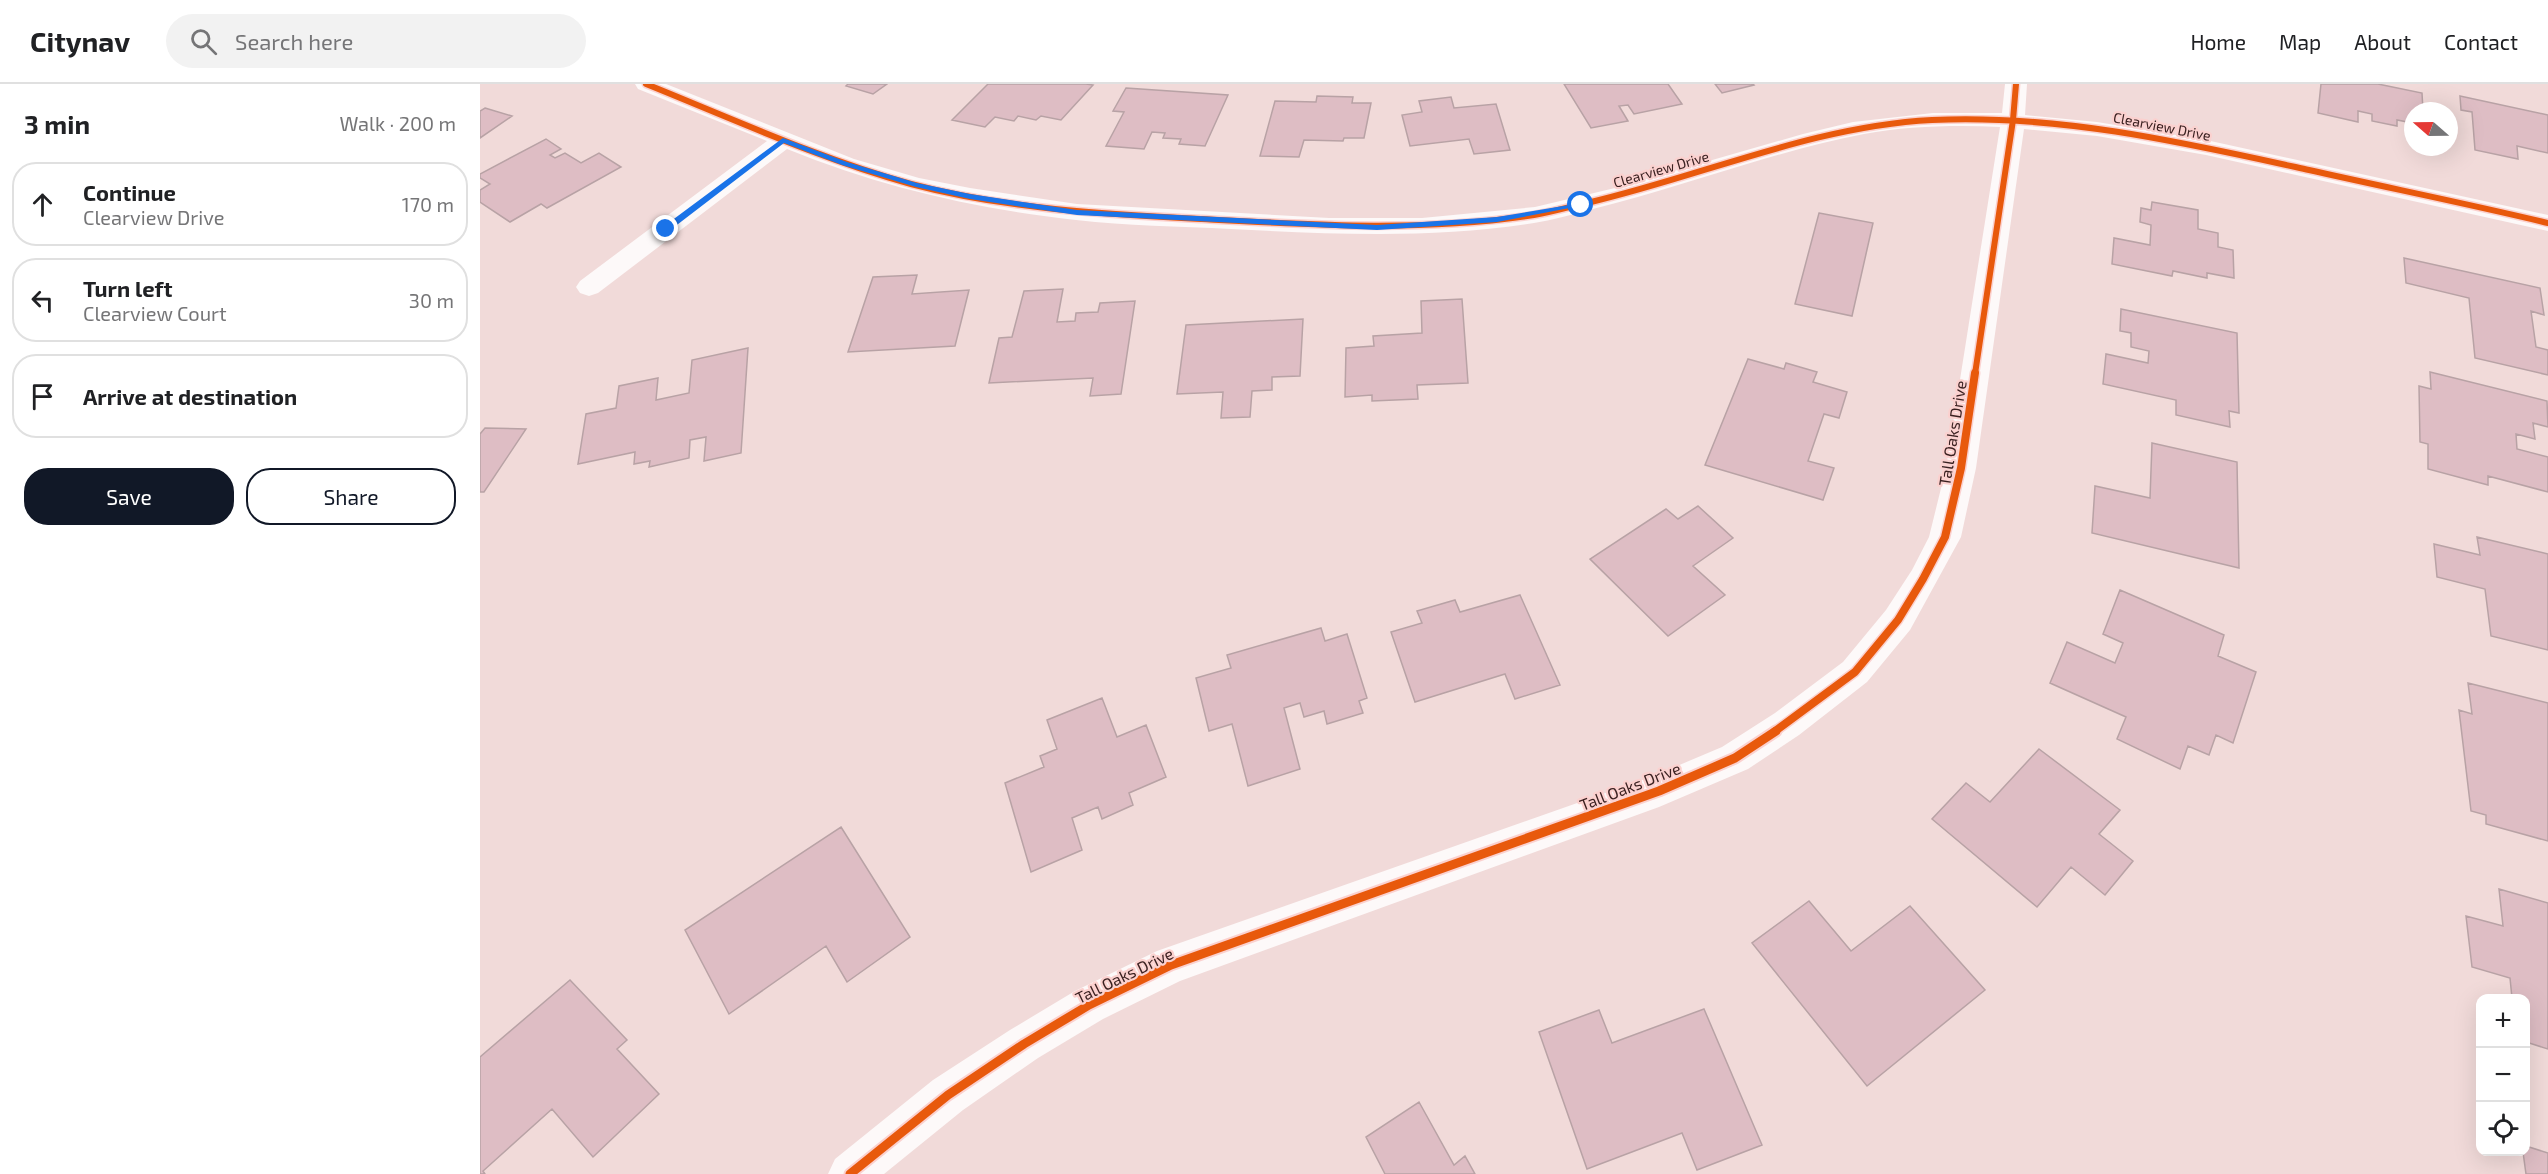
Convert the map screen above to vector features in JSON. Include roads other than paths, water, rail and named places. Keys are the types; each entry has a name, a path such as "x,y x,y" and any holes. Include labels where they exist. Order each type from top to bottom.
{"street":[{"name":"Clearview Drive","path":"646,84 783,141 845,164 916,185 1029,206 1121,216 1377,228 1461,223 1535,215 1619,195 1811,139 1877,125 1927,121 2013,120 2052,122 2149,136 2548,223"},
{"name":"Tall Oaks Drive","path":"850,1174 948,1095 1024,1044 1089,1005 1172,965 1659,791 1735,758 1787,724 1855,672 1898,620 1945,537 1961,468 2013,120 2016,84"},
{"path":"589,287 783,141"}]}
